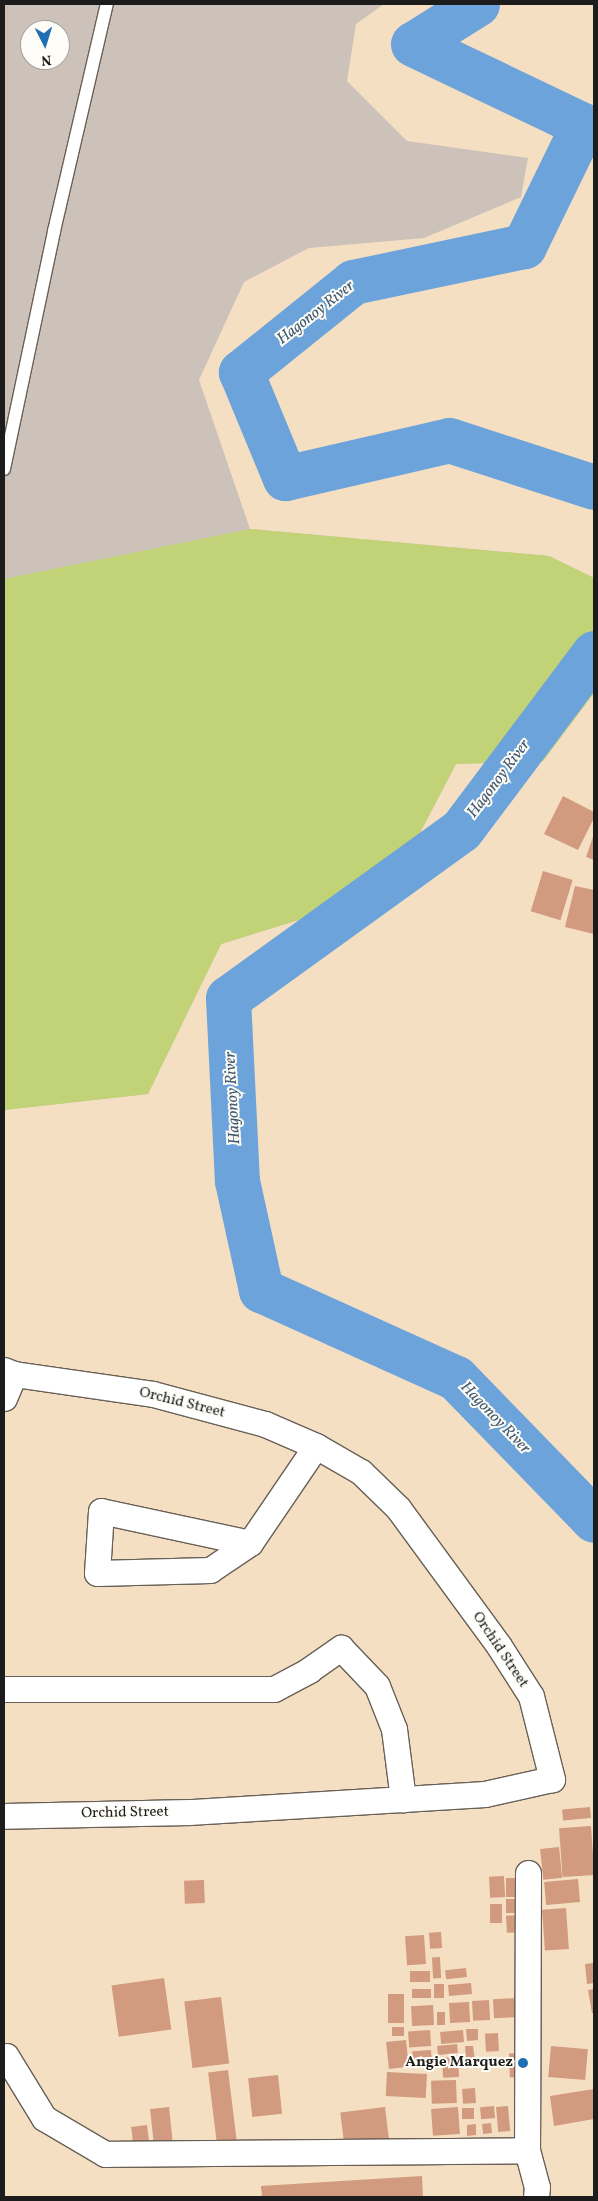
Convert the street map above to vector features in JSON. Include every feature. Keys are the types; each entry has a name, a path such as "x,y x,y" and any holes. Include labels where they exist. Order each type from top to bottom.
{"street":[{"path":"4,1398 9,1372"},
{"name":"Orchid Street","path":"4,1816 189,1812 485,1794 552,1779 531,1696 499,1646 398,1508 361,1472 316,1446 265,1424 153,1394 9,1372"},
{"path":"250,1543 101,1511 97,1573 210,1570 250,1543 316,1446"},
{"path":"4,1689 274,1689 309,1670 341,1648 377,1686 394,1730 403,1799"},
{"path":"528,1873 527,2150 537,2188 536,2197"},
{"path":"6,2056 44,2118 106,2154 527,2150"}],"lane":[{"path":"4,469 54,231 107,4"}],"shaded area":[{"path":"4,4 384,4 356,24 347,81 407,141 528,158 521,197 424,238 309,248 244,282 199,380 250,529 549,556 594,578 594,693 543,761 456,764 389,892 221,944 148,1094 4,1110"}],"green space":[{"path":"250,529 549,556 594,578 594,693 543,761 456,764 389,892 221,944 148,1094 4,1110 4,579"}],"building":[{"path":"563,796 594,812 594,818 578,850 544,834"},
{"path":"594,834 594,860 586,857"},
{"path":"543,871 573,880 560,920 531,911"},
{"path":"575,886 594,890 594,934 565,927"},
{"path":"590,1807 591,1818 563,1820 562,1809"},
{"path":"591,1826 594,1875 562,1877 559,1828"},
{"path":"559,1847 562,1878 543,1880 540,1849"},
{"path":"504,1876 505,1897 490,1898 489,1877"},
{"path":"506,1878 520,1878 520,1897 506,1897"},
{"path":"578,1879 580,1902 546,1905 544,1882"},
{"path":"204,1880 205,1903 185,1904 184,1881"},
{"path":"506,1899 520,1899 520,1913 506,1913"},
{"path":"490,1904 502,1904 502,1923 490,1923"},
{"path":"566,1908 569,1949 545,1951 542,1910"},
{"path":"521,1915 522,1932 507,1933 506,1916"},
{"path":"441,1932 442,1948 430,1949 429,1933"},
{"path":"424,1935 426,1964 407,1965 405,1936"},
{"path":"432,1957 440,1957 441,1978 433,1978"},
{"path":"594,1963 594,1983 587,1984 585,1964"},
{"path":"466,1968 467,1977 446,1979 445,1970"},
{"path":"410,1971 430,1971 430,1982 410,1982"},
{"path":"164,1978 171,2029 119,2037 112,1985"},
{"path":"471,1983 472,1994 449,1996 448,1985"},
{"path":"434,1984 444,1984 444,1998 434,1998"},
{"path":"412,1989 431,1989 431,1998 412,1998"},
{"path":"594,1989 594,2013 592,2013 588,1990"},
{"path":"388,1994 404,1994 404,2023 388,2023"},
{"path":"221,1997 229,2064 192,2068 184,2002"},
{"path":"517,1998 518,2017 494,2018 493,1999"},
{"path":"489,2000 490,2020 473,2021 472,2001"},
{"path":"469,2002 470,2022 450,2023 449,2003"},
{"path":"433,2005 434,2025 412,2026 411,2006"},
{"path":"437,2012 445,2012 445,2025 437,2025"},
{"path":"392,2027 404,2027 404,2036 392,2036"},
{"path":"466,2029 478,2029 478,2040 467,2041"},
{"path":"430,2030 431,2046 409,2047 408,2032"},
{"path":"463,2030 464,2042 441,2044 440,2032"},
{"path":"498,2033 499,2051 486,2052 485,2034"},
{"path":"406,2040 409,2067 389,2069 386,2042"},
{"path":"457,2044 458,2053 438,2055 437,2046"},
{"path":"465,2046 473,2046 475,2061 466,2061"},
{"path":"551,2046 588,2049 585,2080 548,2077"},
{"path":"431,2050 432,2064 413,2065 412,2051"},
{"path":"509,2053 521,2053 522,2077 510,2077"},
{"path":"458,2057 459,2077 443,2078 442,2058"},
{"path":"228,2070 237,2146 218,2149 208,2072"},
{"path":"387,2072 427,2074 426,2098 386,2096"},
{"path":"278,2075 282,2114 252,2117 248,2078"},
{"path":"456,2080 457,2103 432,2104 431,2081"},
{"path":"475,2088 476,2103 463,2104 462,2089"},
{"path":"594,2089 594,2119 554,2126 550,2096"},
{"path":"494,2106 495,2118 481,2119 480,2107"},
{"path":"508,2106 510,2131 498,2132 496,2107"},
{"path":"169,2107 173,2143 154,2145 150,2109"},
{"path":"385,2107 389,2140 344,2145 340,2112"},
{"path":"458,2107 460,2134 433,2136 431,2109"},
{"path":"462,2108 474,2108 474,2119 462,2119"},
{"path":"491,2123 492,2133 483,2134 482,2124"},
{"path":"476,2124 476,2135 467,2136 467,2125"},
{"path":"147,2125 150,2148 134,2150 131,2127"},
{"path":"422,2176 423,2197 262,2197 261,2186"}],"waterway":[{"name":"Hagonoy River","path":"477,4 413,44 583,125 524,246 353,282 241,372 285,478 449,440 594,487"},
{"name":"Hagonoy River","path":"594,653 461,830 228,998 237,1181 261,1290 456,1378 594,1520"}],"place":[{"name":"Angie Marquez","path":"523,2063"}]}
